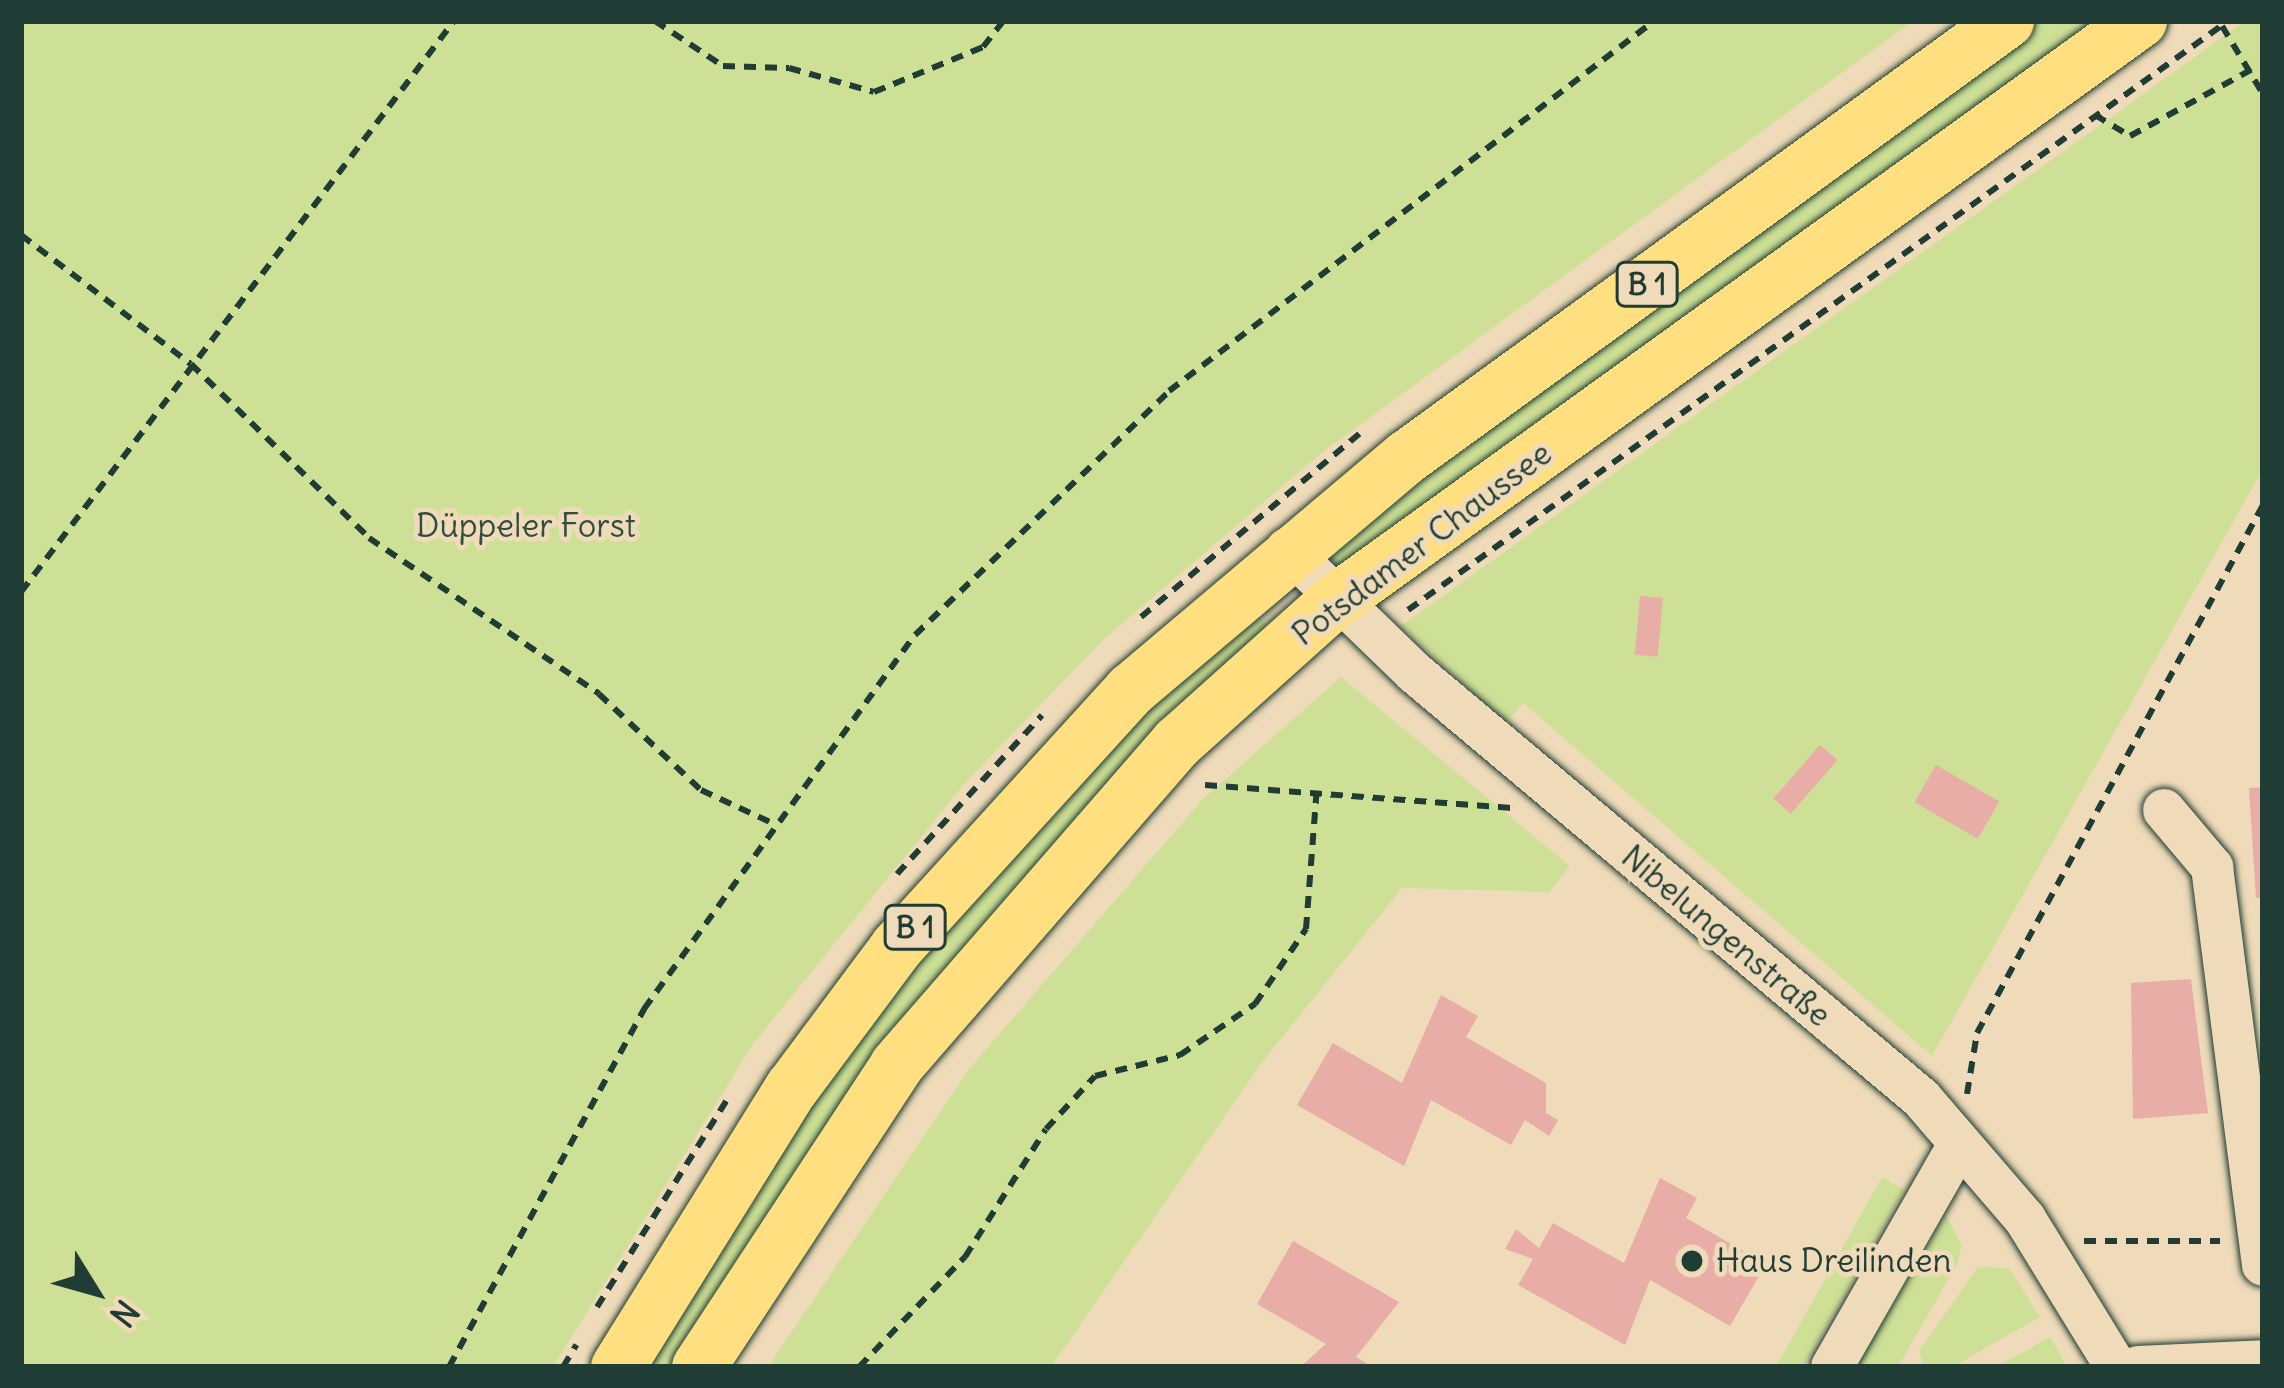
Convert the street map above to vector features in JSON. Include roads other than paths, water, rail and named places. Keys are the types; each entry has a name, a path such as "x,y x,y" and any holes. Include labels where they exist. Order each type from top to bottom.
{"main road":[{"name":"B 1","path":"619,1367 792,1088 897,947 1131,690 1287,549 2007,21"},
{"name":"Potsdamer Chaussee","path":"699,1367 838,1146 1009,924 1178,742 1334,602 2140,21"}],"street":[{"name":"Nibelungenstraße","path":"1287,549 1334,602 1921,1098 2048,1257 2116,1367"},
{"path":"2164,809 2212,867 2261,1253"},
{"path":"1832,1367 1959,1144"},
{"path":"2138,1367 2263,1361"}],"place":[{"name":"Haus Dreilinden","path":"1692,1261"}],"park label":[{"name":"Düppeler Forst","path":"526,526"}]}
